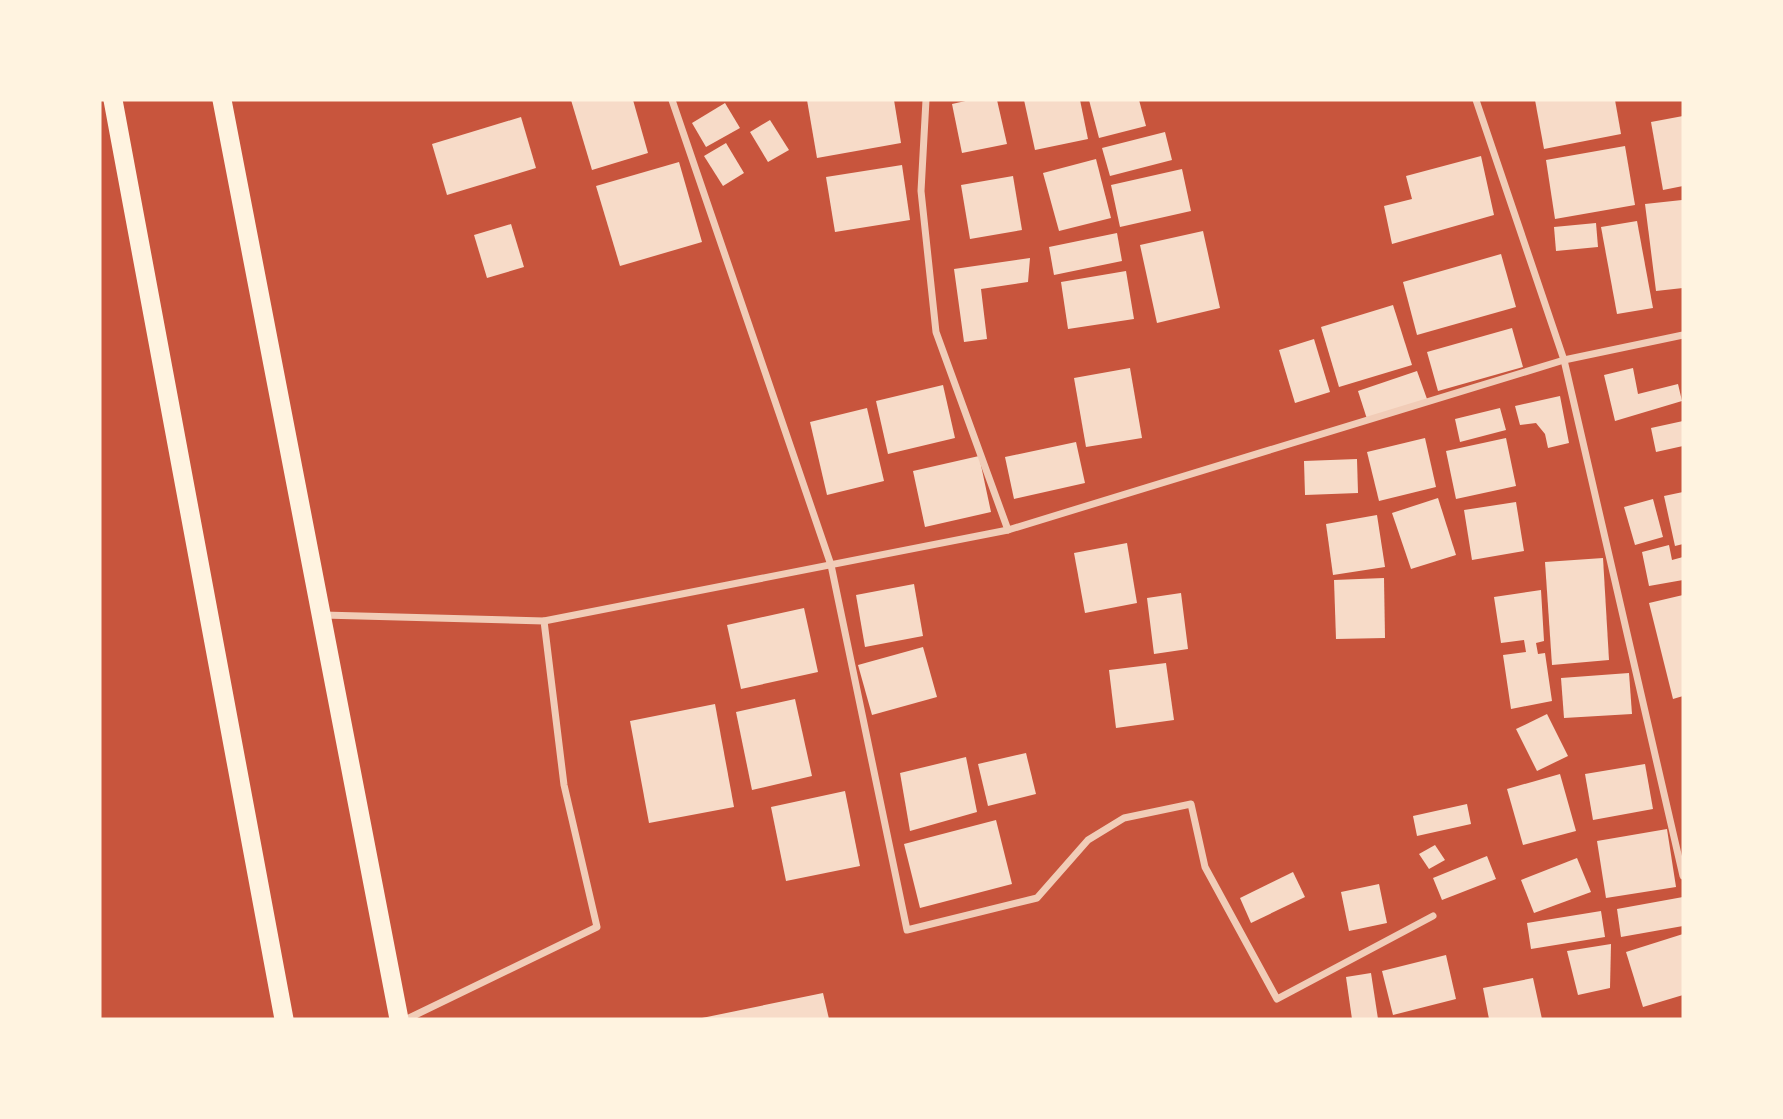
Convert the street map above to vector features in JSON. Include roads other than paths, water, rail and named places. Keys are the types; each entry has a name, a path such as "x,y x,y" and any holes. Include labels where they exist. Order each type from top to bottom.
{"highway":[{"path":"113,100 284,1019"},
{"path":"222,100 319,615 399,1019"}],"street":[{"path":"672,100 831,565 907,930 1037,898 1088,841 1124,818 1191,804 1205,867 1277,999 1433,916"},
{"path":"926,100 921,191 936,332 1008,530"},
{"path":"1476,100 1564,360 1683,876"},
{"path":"319,615 544,621 1008,530 1564,360 1683,335"},
{"path":"407,1019 597,927 564,785 544,621"}]}
